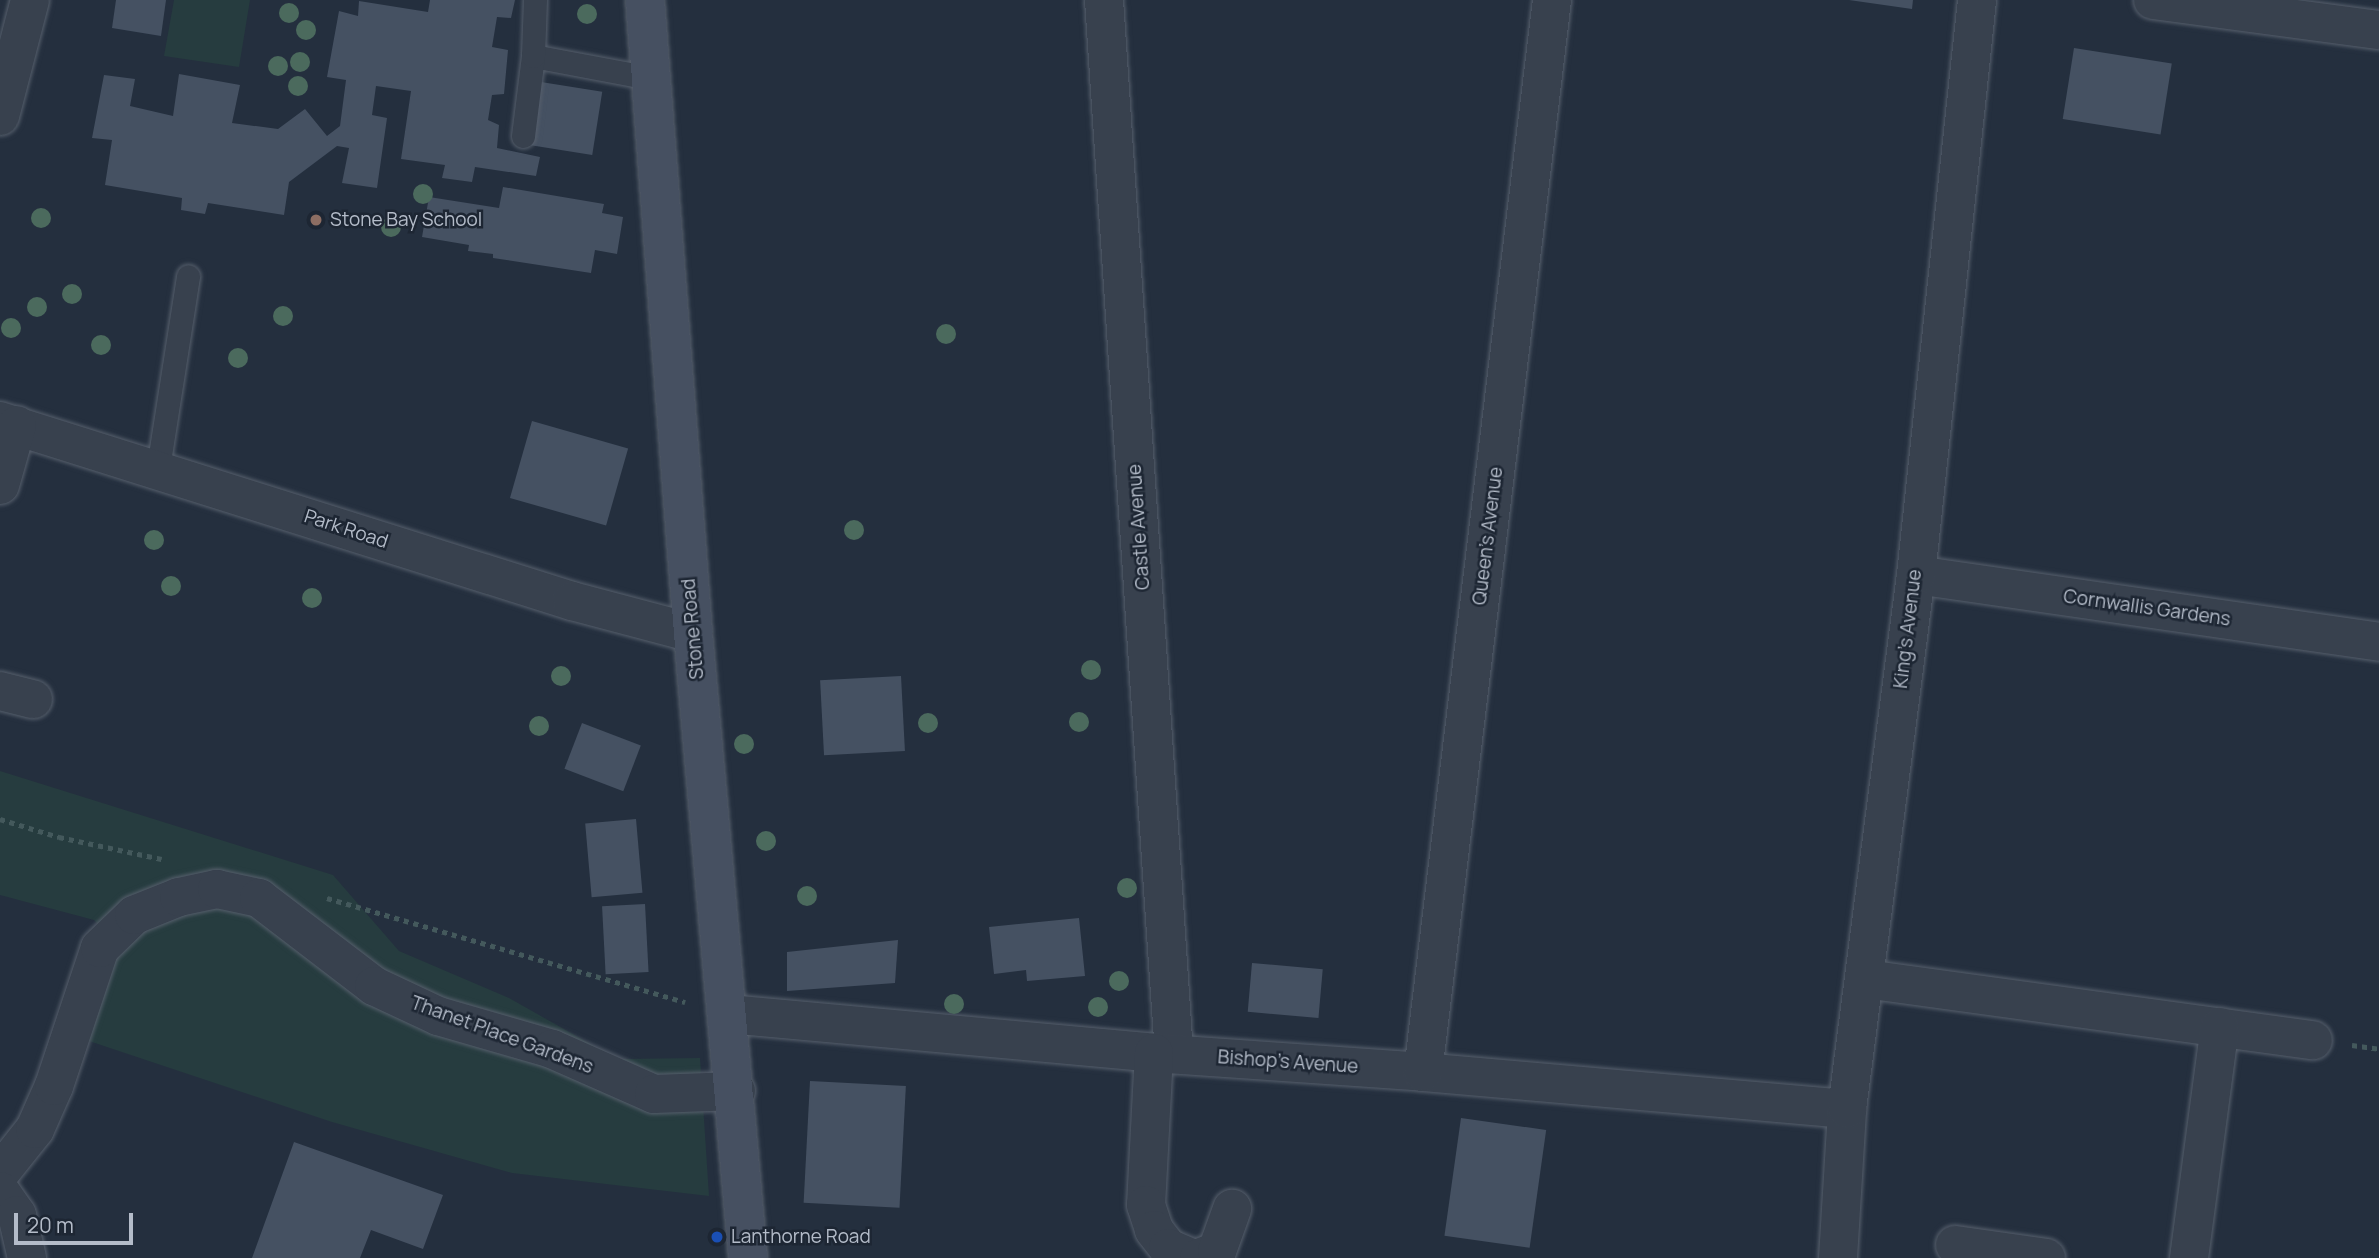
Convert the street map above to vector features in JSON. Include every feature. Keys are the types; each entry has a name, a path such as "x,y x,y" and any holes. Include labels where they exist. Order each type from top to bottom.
{"main road":[{"name":"Stone Road","path":"645,0 693,633 736,1091 748,1258"}],"street":[{"path":"0,116 30,0"},
{"name":"Castle Avenue","path":"1104,0 1164,1053 1146,1205 1153,1230 1168,1248 1192,1258"},
{"name":"Queen's Avenue","path":"1423,1072 1552,0"},
{"name":"King's Avenue","path":"1838,1258 1847,1109 1916,575 1977,0"},
{"path":"2153,0 2379,30"},
{"path":"0,485 8,423"},
{"name":"Park Road","path":"8,423 158,468 572,601 693,633"},
{"name":"Cornwallis Gardens","path":"1916,575 2379,642"},
{"name":"Thanet Place Gardens","path":"0,1173 36,1129 54,1086 100,948 134,915 178,897 217,889 259,898 374,986 438,1016 552,1049 654,1094 736,1091"},
{"path":"1865,979 2314,1040"},
{"name":"Bishop's Avenue","path":"728,1014 1847,1109"},
{"path":"2189,1258 2220,1027"},
{"path":"0,1191 17,1215 27,1258"},
{"path":"1199,1258 1217,1251 1232,1209"},
{"path":"1955,1245 2046,1258"}],"lane":[{"path":"523,136 533,56 535,0"},
{"path":"533,56 651,78"},
{"path":"158,468 188,276"}],"path":[{"path":"337,901 728,1014"}],"green space":[{"path":"174,0 250,0 239,67 164,56"},
{"path":"0,771 333,875 399,951 509,998 617,1059 700,1058 709,1196 512,1173 332,1122 71,1035 117,944 94,920 0,895"}],"building":[{"path":"116,0 166,0 161,36 112,28"},
{"path":"430,0 515,0 511,18 497,17 492,47 508,50 504,94 492,95 488,120 499,125 497,148 540,157 536,176 475,167 472,182 442,178 445,165 401,159 411,91 376,86 372,115 387,118 377,188 342,183 349,148 337,146 289,182 284,215 208,203 205,214 181,210 182,198 105,185 112,140 92,138 104,75 135,79 130,106 173,116 179,74 240,85 232,123 278,129 305,109 327,136 340,126 346,80 327,77 339,11 358,16 359,1 428,12"},
{"path":"1849,0 1913,0 1912,9"},
{"path":"2074,48 2172,63 2161,135 2063,119"},
{"path":"541,82 602,92 592,155 531,145"},
{"path":"503,187 604,204 602,213 623,217 617,254 595,250 591,273 493,258 493,254 468,251 469,245 422,237 429,197 499,208"},
{"path":"532,421 628,449 606,525 510,498"},
{"path":"901,676 905,751 824,755 820,680"},
{"path":"582,723 641,746 623,791 564,769"},
{"path":"636,819 642,893 592,897 585,823"},
{"path":"645,904 649,972 606,974 602,906"},
{"path":"1079,918 1085,976 1027,981 1026,970 994,974 989,927"},
{"path":"898,940 895,983 787,991 787,952"},
{"path":"1252,963 1323,969 1318,1018 1248,1012"},
{"path":"810,1081 906,1086 899,1208 804,1203"},
{"path":"1461,1118 1546,1130 1530,1248 1444,1236"},
{"path":"294,1142 443,1195 423,1249 371,1230 360,1258 252,1258"}],"place":[{"name":"Stone Bay School","path":"316,220"},
{"name":"Lanthorne Road","path":"717,1237"}]}
